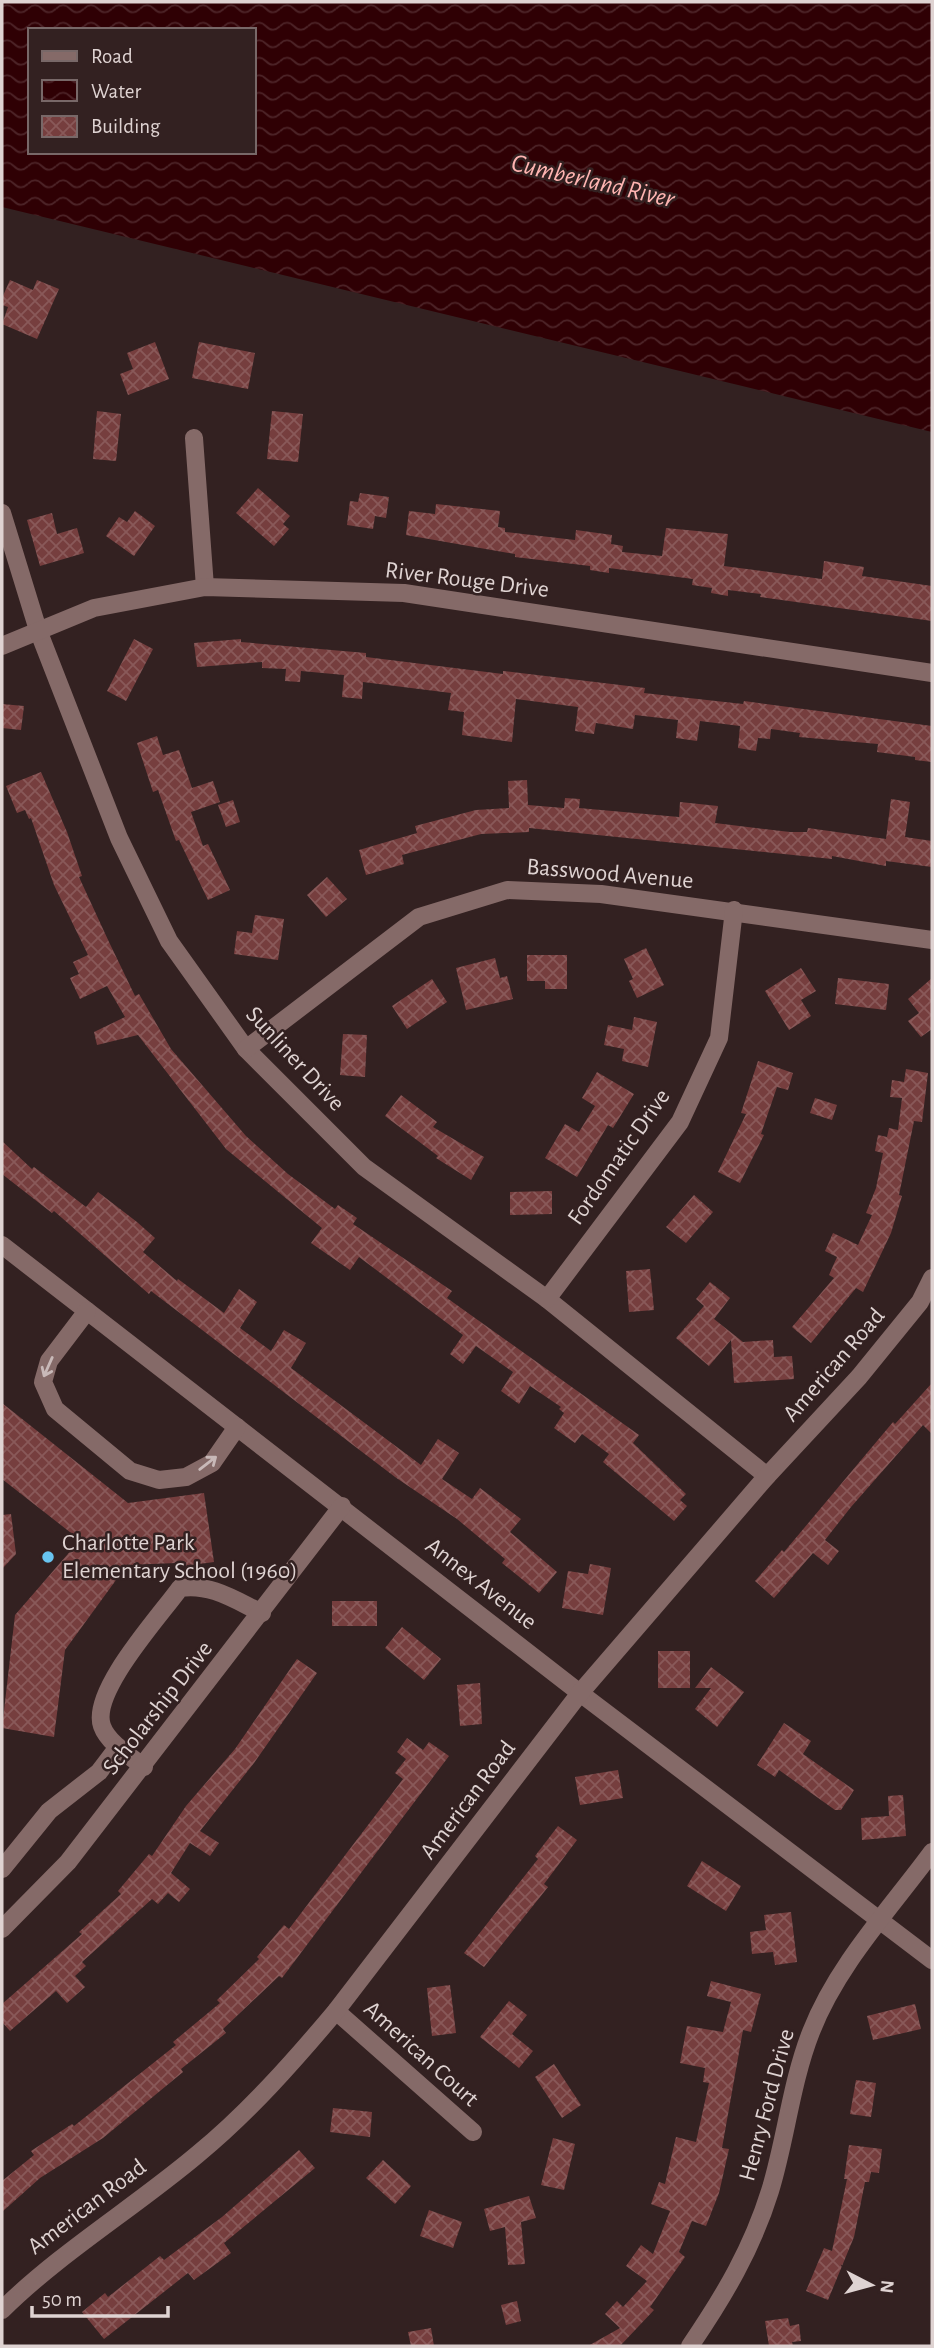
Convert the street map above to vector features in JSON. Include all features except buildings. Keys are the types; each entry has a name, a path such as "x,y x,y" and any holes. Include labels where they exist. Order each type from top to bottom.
{"street":[{"path":"194,438 205,587"},
{"name":"Sunliner Drive","path":"2,513 38,630 119,838 169,941 246,1049 364,1167 547,1299 767,1476"},
{"name":"River Rouge Drive","path":"2,646 94,608 205,587 404,593 932,673"},
{"name":"Basswood Avenue","path":"246,1049 419,917 507,890 601,894 734,910 932,940"},
{"name":"Fordomatic Drive","path":"547,1299 680,1122 719,1038 734,910"},
{"name":"Annex Avenue","path":"2,1245 580,1693 932,1960"},
{"name":"American Road","path":"2,2310 41,2272 199,2153 296,2059 336,2011 580,1693 767,1476 859,1377 920,1302 932,1278"},
{"path":"87,1311 49,1361 43,1382 55,1409 130,1471 159,1480 186,1477 212,1463 237,1427"},
{"name":"Scholarship Drive","path":"3,1925 68,1862 342,1506"},
{"path":"144,1766 118,1746 102,1726 101,1702 113,1679 180,1588 196,1586 212,1589 262,1612"},
{"path":"2,1868 49,1811 99,1772 118,1746"},
{"name":"Henry Ford Drive","path":"691,2346 728,2289 753,2240 770,2190 798,2070 811,2030 838,1978 932,1852"},
{"name":"American Court","path":"336,2011 473,2132"}],"water":[{"name":"Cumberland River","path":"2,2 932,2 932,432 2,207"}],"place":[{"name":"Charlotte Park Elementary School (1960)","path":"48,1557"}]}
